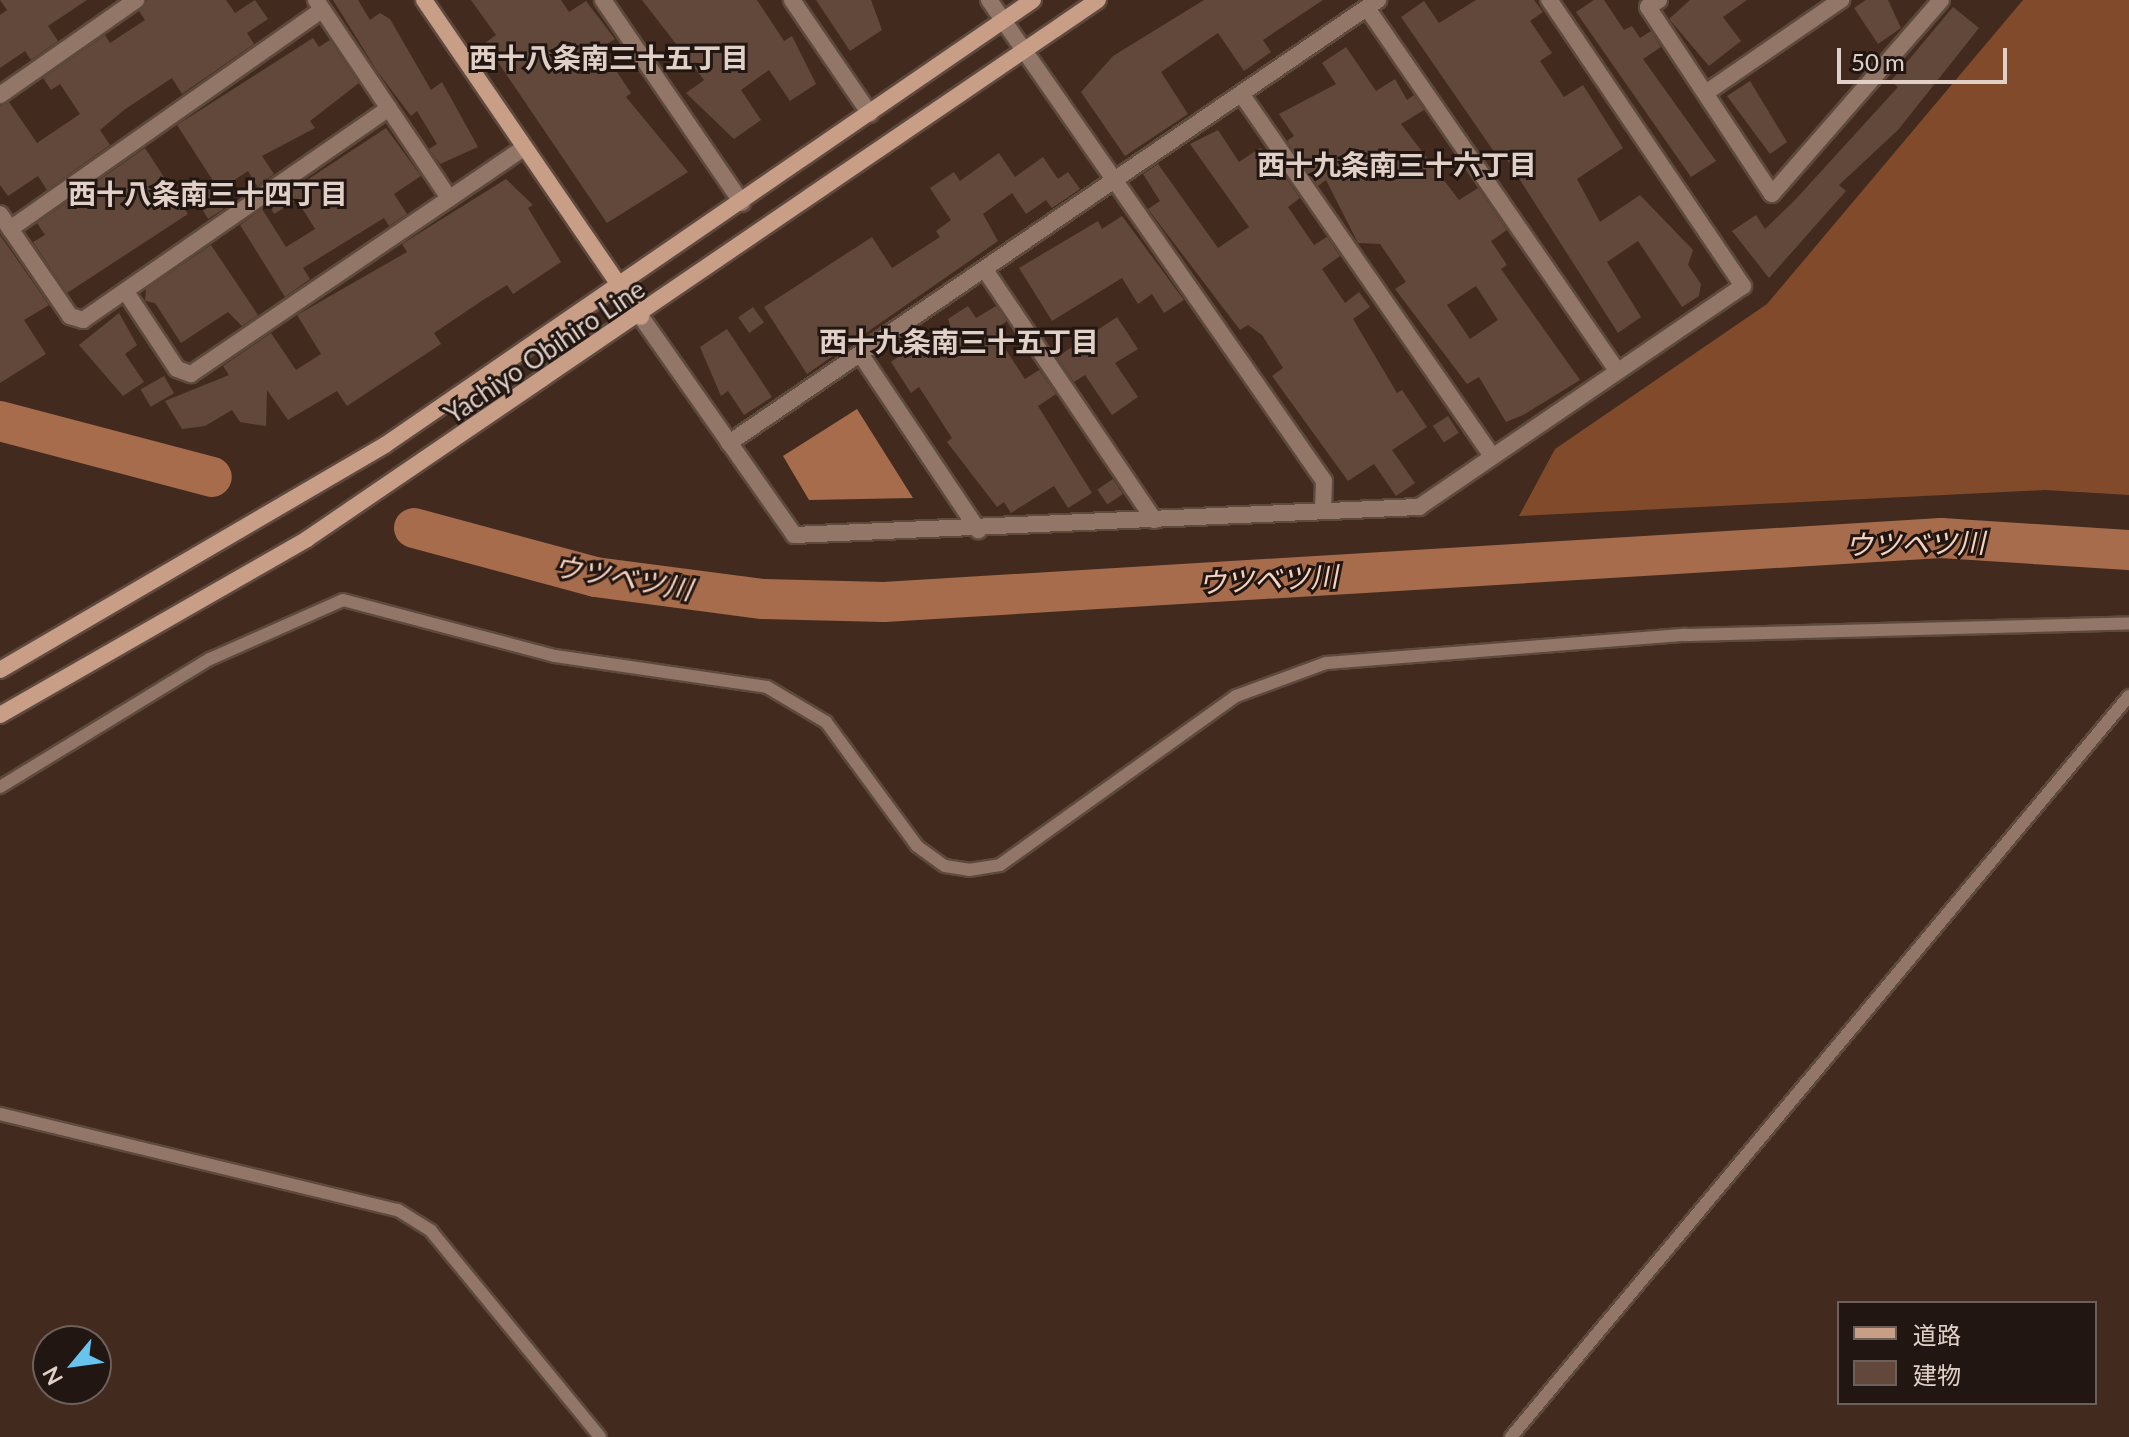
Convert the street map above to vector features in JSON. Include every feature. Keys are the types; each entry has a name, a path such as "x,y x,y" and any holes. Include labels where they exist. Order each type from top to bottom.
{"main road":[{"path":"424,0 641,317"},
{"name":"Yachiyo Obihiro Line","path":"0,670 385,445 742,203 1033,0"},
{"name":"Yachiyo Obihiro Line","path":"0,715 307,539 641,317 1098,0"}],"street":[{"path":"0,95 136,0"},
{"path":"603,0 742,203"},
{"path":"792,0 870,114"},
{"path":"989,0 1324,481 1323,511"},
{"path":"641,317 794,535 978,530 1419,507 1743,286 1549,0"},
{"path":"1659,0 1648,7 1772,194 1941,0"},
{"path":"1707,92 1841,0"},
{"path":"729,443 1373,4 1617,370"},
{"path":"10,229 319,5 449,198"},
{"path":"1242,95 1492,456"},
{"path":"0,214 70,316 83,320 389,108"},
{"path":"126,292 177,369 191,374 523,148"},
{"path":"985,270 1154,520"},
{"path":"861,355 978,530"}],"lane":[{"path":"0,787 210,659 343,600 555,656 767,687 826,722 917,846 945,866 969,870 1000,865 1236,696 1326,663 1685,635 2129,623"},
{"path":"1511,1437 2129,696"},
{"path":"0,1114 398,1210 431,1231 600,1437"}],"shaded area":[{"path":"2023,0 2129,0 2129,495 2045,490 1519,516 1555,449 1767,304"},
{"path":"857,409 913,498 809,500 783,456"}],"building":[{"path":"0,0 87,0 48,26 58,41 31,60 25,51 0,68 0,15 7,10"},
{"path":"147,0 226,0 235,13 255,0 268,19 247,33 254,44 182,94 172,78 124,110 100,130 110,145 47,190 38,176 8,196 0,185 0,106 9,102 37,143 80,114 60,84 51,90 43,78 105,35 110,43 145,20 139,11"},
{"path":"333,0 358,0 370,20 380,13 390,19 431,90 442,82 478,147 440,164 429,149 437,144 417,111 411,116 377,71"},
{"path":"471,0 561,0 569,12 586,1 615,39 601,48 631,93 626,97 688,172 607,223 485,43 496,35"},
{"path":"642,0 757,0 784,41 792,36 816,84 790,101 769,70 741,90 761,120 734,139 686,93 704,80"},
{"path":"816,0 871,0 882,30 850,51"},
{"path":"1204,0 1323,0 1263,40 1271,52 1244,71 1218,33 1161,72 1188,114 1125,156 1081,92 1113,56"},
{"path":"1476,0 1534,0 1543,12 1530,21 1552,53 1540,61 1564,97 1583,85 1623,148 1577,179 1600,222 1640,195 1693,250 1688,265 1701,284 1699,296 1682,307 1638,241 1607,262 1641,317 1618,333 1504,155 1499,159 1401,17 1424,1 1439,23"},
{"path":"1594,0 1604,0 1624,30 1632,26 1640,38 1651,31 1661,47 1643,59 1716,161 1691,177 1576,12"},
{"path":"1690,0 1747,0 1723,17 1741,41 1709,66 1669,19"},
{"path":"1866,0 1888,0 1901,28 1878,44 1854,8"},
{"path":"1953,7 1979,28 1898,130 1839,185 1846,191 1769,278 1732,231 1756,215 1765,229 1795,200 1898,87 1891,81"},
{"path":"313,38 319,47 330,40 359,83 310,121 315,128 262,156 274,174 257,186 248,171 219,190 177,125"},
{"path":"1346,47 1376,91 1395,79 1407,100 1414,95 1424,110 1401,124 1459,200 1478,188 1507,230 1491,241 1507,265 1501,269 1580,380 1506,422 1479,377 1467,384 1395,289 1406,282 1380,244 1358,243 1326,180 1318,186 1287,141 1294,136 1279,114 1336,84 1322,63","holes":["1476,286 1498,320 1470,339 1447,305"]},
{"path":"1750,81 1787,142 1770,154 1727,96"},
{"path":"386,128 421,176 394,194 407,214 389,226 384,218 303,268 310,279 285,297 240,225 262,209 286,247 315,229 297,200 274,214 269,205"},
{"path":"1218,130 1239,162 1260,148 1269,154 1300,198 1288,207 1314,245 1327,237 1340,256 1322,269 1345,303 1359,292 1370,307 1353,319 1397,393 1402,390 1427,427 1392,450 1415,483 1396,496 1374,464 1348,481 1272,376 1283,368 1262,335 1248,325 1240,330 1148,209 1160,201 1143,174 1158,164 1218,248 1249,227 1190,144"},
{"path":"145,148 188,214 67,293 33,242 45,235 37,223"},
{"path":"999,153 1015,177 1043,157 1058,179 1068,172 1080,189 1052,208 1046,200 1026,214 1012,193 983,214 998,241 807,374 764,307 872,237 892,268 940,237 936,231 951,220 930,188 954,172 960,181"},
{"path":"506,179 533,205 528,208 561,262 513,294 507,285 483,300 434,333 441,344 347,406 337,391 288,420 267,390 266,426 240,422 232,410 205,426 182,429 165,401 229,375 223,366 271,333 296,370 321,354 297,315 407,252 402,244"},
{"path":"207,183 223,209 208,219 192,193"},
{"path":"1122,216 1184,300 1164,313 1152,294 1138,304 1122,278 1052,321 1019,268 1098,221 1102,229"},
{"path":"0,235 49,305 24,320 46,354 0,383"},
{"path":"211,245 258,315 242,326 228,312 181,343 155,303 145,301 146,289"},
{"path":"968,306 976,318 996,306 1007,321 997,328 1006,350 1025,379 1039,370 1056,394 1038,406 1092,493 1068,508 1054,486 1011,513 1004,502 997,507 947,442 952,438 919,387 911,393 891,362 916,345 924,358 954,338 948,319"},
{"path":"753,307 764,323 749,333 738,317"},
{"path":"119,313 137,345 125,354 144,382 123,396 79,345"},
{"path":"1117,317 1138,349 1115,363 1138,397 1112,415 1085,375 1074,382 1057,357"},
{"path":"727,329 772,397 744,415 728,391 721,396 700,347"},
{"path":"164,376 174,393 151,407 141,390"},
{"path":"1448,416 1459,433 1444,443 1433,426"},
{"path":"1113,479 1123,494 1107,505 1097,490"}],"waterway":[{"name":"ウツベツ川","path":"0,421 212,477"},
{"name":"ウツベツ川","path":"414,528 595,577 763,599 884,602 1941,538 2129,550"}],"district":[{"name":"西十八条南三十五丁目","path":"609,57"},
{"name":"西十九条南三十六丁目","path":"1397,164"},
{"name":"西十八条南三十四丁目","path":"208,193"},
{"name":"西十九条南三十五丁目","path":"959,341"}]}
